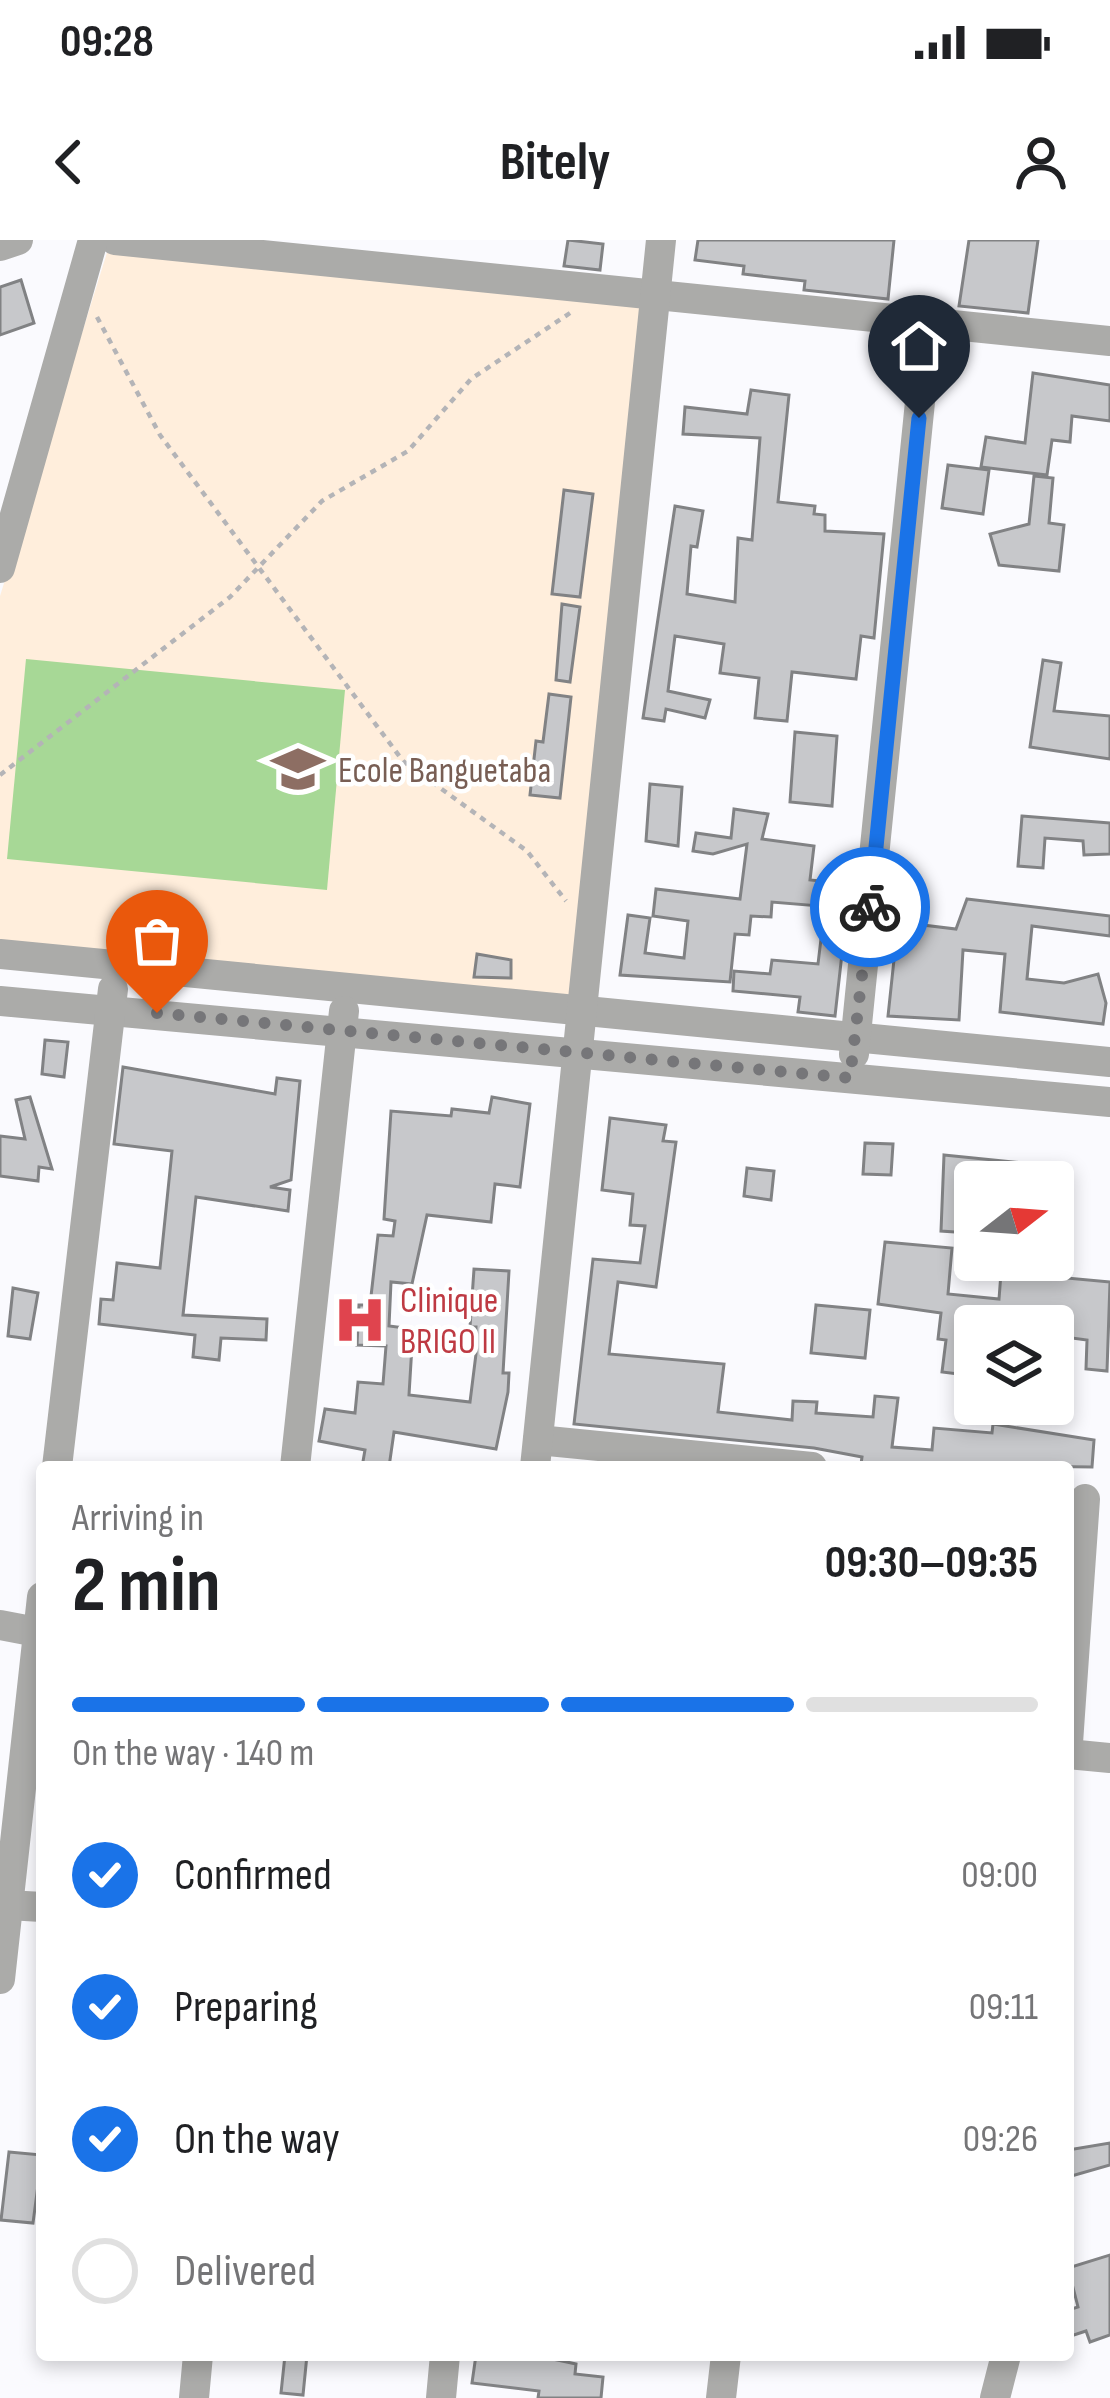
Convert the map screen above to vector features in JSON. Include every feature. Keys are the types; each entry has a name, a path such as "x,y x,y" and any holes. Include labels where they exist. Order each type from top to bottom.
{"street":[{"path":"0,246 18,240"},
{"path":"0,568 83,291 93,240"},
{"path":"115,240 1110,341"},
{"path":"661,240 536,1453 694,1461"},
{"path":"850,1078 928,322"},
{"path":"0,953 1110,1062"},
{"path":"58,1461 116,965"},
{"path":"296,1461 347,988"},
{"path":"0,1001 1110,1102"},
{"path":"1074,1671 1088,1500"},
{"path":"0,1625 36,1631"},
{"path":"0,1978 36,1666"},
{"path":"1074,1755 1110,1758"},
{"path":"8,1905 36,1907"},
{"path":"194,2398 197,2361"},
{"path":"441,2398 444,2361"},
{"path":"721,2398 724,2361"},
{"path":"995,2398 1004,2361"}],"path":[{"path":"0,775 230,597 322,501 408,451 471,379 565,315 615,290"},
{"path":"83,291 160,435 256,570 403,761 527,851 566,902"}],"shaded area":[{"name":"Ecole Banguetaba","path":"110,243 647,305 571,995 0,942 0,596"}],"green space":[{"path":"26,659 345,690 327,890 7,859"}],"building":[{"path":"568,240 603,244 600,270 564,266"},
{"path":"698,240 894,240 888,299 804,290 805,281 743,274 744,266 695,260"},
{"path":"969,240 1038,240 1028,313 959,306"},
{"path":"21,280 34,323 0,335 0,287"},
{"path":"1033,373 1110,385 1110,421 1072,416 1070,442 1052,440 1047,475 981,467 986,437 1025,443"},
{"path":"751,390 789,395 778,502 815,506 814,514 825,515 825,531 884,534 874,638 861,636 856,679 792,672 787,721 755,718 759,678 720,673 724,644 675,636 668,691 710,700 705,718 666,709 664,721 643,718 675,506 703,511 697,547 691,546 687,594 735,602 738,538 752,540 760,438 683,434 685,407 747,414"},
{"path":"948,465 989,470 983,514 942,508"},
{"path":"1034,476 1053,478 1049,523 1064,525 1059,571 999,565 990,534 1029,524"},
{"path":"564,490 593,494 580,597 552,594"},
{"path":"562,604 580,607 570,682 556,680"},
{"path":"1043,660 1061,663 1054,711 1110,716 1110,759 1030,747"},
{"path":"549,694 571,697 560,798 530,795 536,741 543,742"},
{"path":"795,732 837,736 832,806 790,802"},
{"path":"650,784 682,787 678,846 646,841"},
{"path":"734,809 768,814 762,839 814,846 810,880 821,881 819,906 772,902 771,917 751,916 749,935 735,934 730,982 620,975 628,915 650,918 645,953 684,958 688,921 653,916 656,889 740,899 747,844 713,854 693,851 696,833 731,838"},
{"path":"1022,816 1110,823 1110,854 1084,855 1083,841 1045,838 1043,868 1018,866"},
{"path":"967,899 1110,916 1110,936 1032,926 1027,979 1064,983 1098,974 1106,1003 1103,1024 1000,1012 1005,954 963,950 959,1020 888,1016 898,922 956,929"},
{"path":"825,906 847,909 835,1016 798,1012 800,997 733,991 734,971 770,974 772,960 818,964"},
{"path":"477,954 511,960 511,978 474,977"},
{"path":"45,1040 68,1042 64,1077 42,1074"},
{"path":"123,1067 275,1094 277,1078 300,1081 291,1180 270,1187 290,1190 288,1211 196,1197 183,1315 267,1319 266,1340 221,1338 219,1360 193,1357 195,1335 99,1324 101,1299 113,1300 117,1263 160,1268 172,1151 114,1144"},
{"path":"30,1097 52,1169 39,1167 38,1181 0,1176 0,1136 25,1139 16,1100"},
{"path":"492,1097 530,1104 520,1187 495,1184 491,1222 427,1215 412,1284 391,1282 389,1326 413,1329 409,1395 470,1402 476,1354 476,1327 470,1327 474,1269 509,1271 503,1373 509,1373 508,1392 496,1449 394,1432 390,1461 363,1461 365,1450 319,1441 325,1409 355,1413 358,1382 383,1384 386,1346 357,1345 359,1305 370,1305 378,1235 393,1236 395,1221 384,1219 391,1111 451,1116 452,1109 489,1113"},
{"path":"610,1118 666,1125 663,1141 676,1142 656,1287 618,1282 609,1354 724,1364 718,1412 792,1420 793,1401 817,1402 816,1413 873,1417 875,1396 898,1398 892,1447 932,1450 934,1428 992,1433 993,1425 999,1425 1094,1440 1092,1467 1074,1467 1074,1461 861,1461 862,1457 814,1448 574,1424 593,1259 640,1263 645,1226 630,1225 633,1194 602,1190"},
{"path":"865,1143 893,1144 891,1175 863,1174"},
{"path":"944,1155 1004,1161 954,1161 954,1232 941,1231"},
{"path":"747,1168 774,1171 771,1200 744,1196"},
{"path":"885,1242 952,1248 948,1294 999,1299 1000,1281 1110,1282 1107,1371 1086,1369 1087,1340 1074,1338 1074,1305 954,1305 954,1373 942,1372 946,1340 938,1339 941,1313 878,1304"},
{"path":"13,1288 38,1293 30,1339 8,1336"},
{"path":"816,1305 870,1310 865,1358 811,1353"},
{"path":"1110,2143 1110,2165 1074,2175 1074,2149"},
{"path":"9,2152 36,2154 33,2223 1,2220"},
{"path":"1110,2255 1110,2335 1090,2342 1086,2331 1074,2335 1074,2308 1078,2307 1074,2266"},
{"path":"284,2361 306,2361 303,2395 281,2393"},
{"path":"475,2361 562,2361 576,2364 575,2374 603,2377 601,2398 538,2398 539,2391 472,2383"}],"way so far":[{"path":"157,1013 850,1078 870,907"}],"place":[{"name":"Ecole Banguetaba","path":"298,769"},
{"name":"Clinique BRIGO II","path":"360,1320"}],"route":[{"path":"870,907 919,418"}]}
